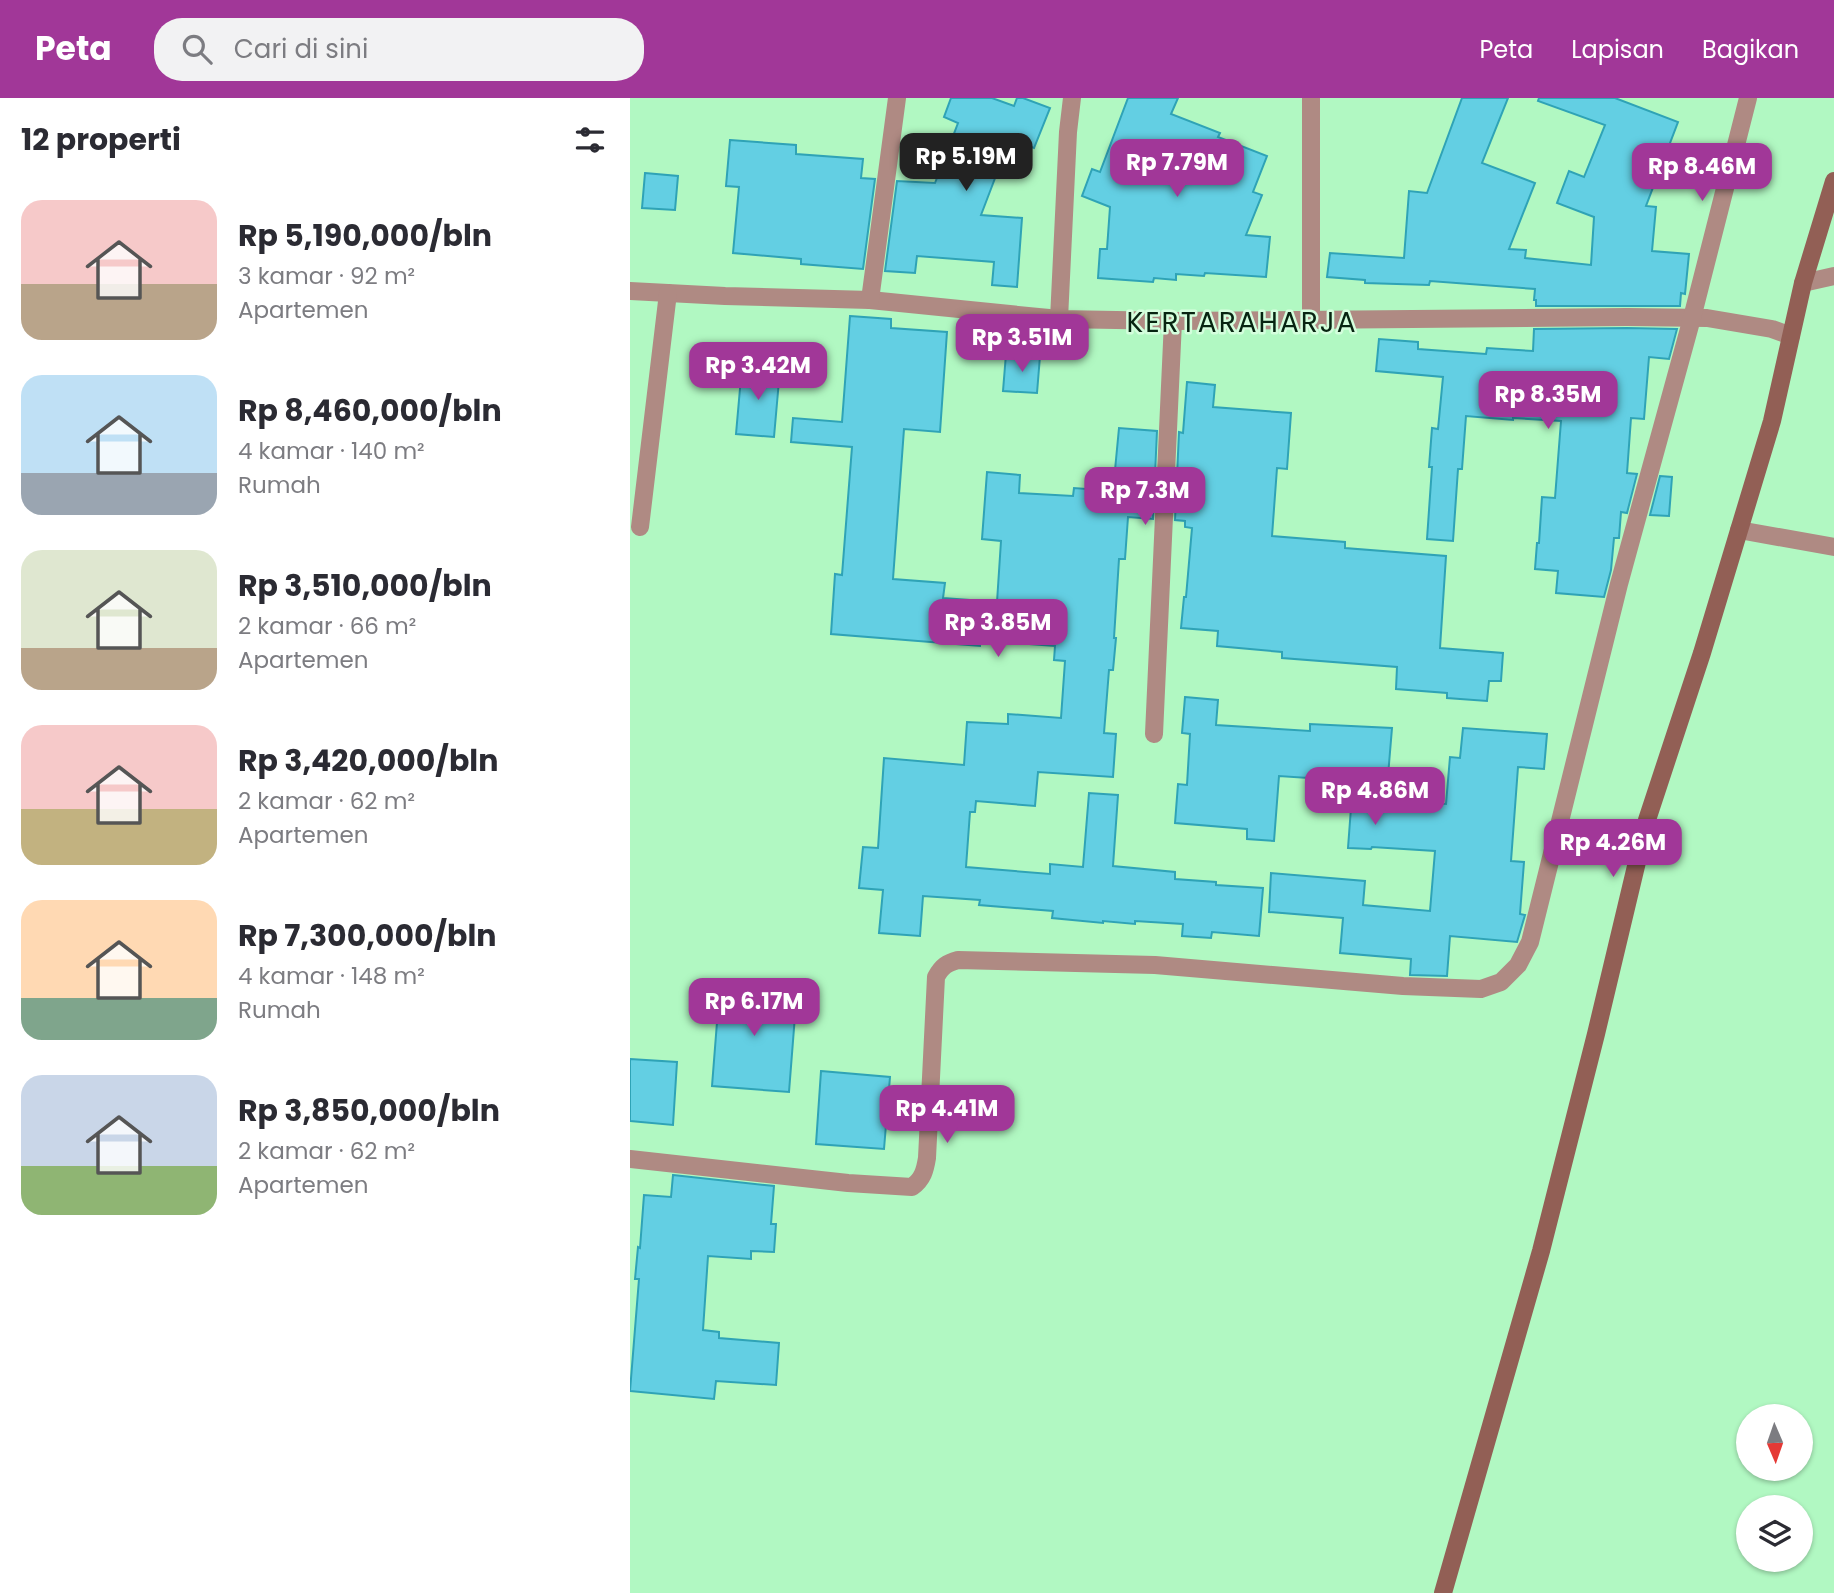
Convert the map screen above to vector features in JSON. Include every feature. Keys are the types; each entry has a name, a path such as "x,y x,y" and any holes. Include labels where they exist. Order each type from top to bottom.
{"main road":[{"path":"1443,1593 1541,1251 1647,820 1702,653 1772,421 1803,283 1834,181"}],"street":[{"path":"870,300 897,98"},
{"path":"1059,319 1068,132 1073,98"},
{"path":"1311,98 1311,320"},
{"path":"630,1159 848,1183 912,1186 921,1179 928,1158 936,977 946,963 958,960 1155,965 1403,986 1480,989 1501,982 1518,965 1530,942 1619,584 1700,318 1748,98"},
{"path":"1803,283 1834,276"},
{"path":"630,291 870,300 1059,319 1173,321 1700,318 1772,329 1791,336"},
{"path":"640,527 668,293"},
{"path":"1154,734 1173,321"},
{"path":"1739,530 1834,547"}],"building":[{"path":"951,98 992,98 1014,106 1017,98 1023,98 1050,108 1034,148 1010,139 981,215 1022,218 1017,287 992,285 994,262 917,256 915,273 885,271 897,181 935,183 958,123 944,117"},
{"path":"1128,98 1178,98 1171,114 1220,133 1218,137 1267,156 1253,192 1262,195 1246,235 1270,237 1266,277 1205,273 1204,276 1176,274 1176,280 1154,278 1153,282 1098,278 1100,249 1107,249 1110,207 1082,196 1092,169 1100,172"},
{"path":"1462,98 1508,98 1482,163 1535,183 1509,249 1526,250 1525,258 1591,265 1594,217 1557,203 1569,171 1584,177 1605,125 1538,101 1539,98 1615,98 1678,122 1646,206 1656,207 1652,251 1689,254 1685,294 1681,293 1680,306 1536,306 1535,289 1430,281 1429,285 1365,283 1365,280 1327,277 1330,253 1404,258 1409,191 1427,193"},
{"path":"730,140 796,145 796,154 863,159 861,178 875,179 863,269 801,264 801,259 733,253 739,187 726,186"},
{"path":"645,173 678,176 675,210 642,208"},
{"path":"850,316 891,319 891,328 947,332 940,432 904,429 893,579 945,583 943,598 997,602 1001,541 982,539 987,472 1020,475 1019,493 1073,496 1074,488 1113,491 1119,428 1157,431 1153,519 1128,517 1125,559 1119,559 1116,638 1113,670 1109,670 1104,733 1116,734 1113,777 1038,772 1035,806 976,801 975,812 970,812 966,867 1050,874 1050,864 1083,867 1089,793 1118,795 1113,866 1175,872 1175,879 1263,888 1259,936 1212,932 1211,938 1182,936 1183,924 1135,921 1135,924 1103,923 1052,918 1053,911 979,905 980,900 923,896 920,936 879,933 883,890 859,888 863,847 878,848 884,758 964,765 967,722 1008,724 1008,714 1061,718 1065,661 1054,660 1055,646 980,640 980,646 831,634 835,574 842,575 852,447 791,442 793,418 842,422"},
{"path":"1534,329 1677,329 1669,359 1649,357 1644,419 1631,418 1627,473 1637,474 1627,513 1621,512 1619,538 1614,538 1611,570 1604,597 1556,593 1558,571 1535,569 1542,497 1555,498 1561,421 1466,416 1462,469 1458,469 1453,541 1427,539 1432,428 1438,429 1443,377 1376,371 1379,339 1418,342 1418,349 1486,354 1487,348 1533,351"},
{"path":"1006,354 1040,356 1037,393 1003,391"},
{"path":"742,366 780,369 774,437 736,434"},
{"path":"1187,382 1215,385 1213,407 1291,413 1287,469 1277,468 1272,536 1345,542 1345,548 1446,556 1440,648 1503,653 1501,681 1489,681 1487,701 1447,698 1447,693 1396,689 1397,667 1282,658 1282,652 1217,646 1218,631 1181,628 1192,528 1185,527 1185,521 1175,520 1179,432 1183,433"},
{"path":"1660,476 1672,477 1669,516 1650,515"},
{"path":"1185,697 1218,700 1216,725 1310,731 1310,724 1392,728 1386,800 1446,804 1450,757 1460,758 1463,728 1547,734 1544,769 1518,767 1511,861 1524,862 1520,914 1525,915 1517,942 1450,936 1447,976 1410,975 1411,959 1340,953 1343,918 1269,912 1271,873 1365,881 1363,905 1430,911 1435,851 1348,848 1353,781 1279,776 1274,841 1247,839 1247,829 1175,823 1178,784 1187,785 1190,734 1182,733"},
{"path":"720,984 797,990 789,1092 712,1086"},
{"path":"630,1059 677,1062 673,1125 630,1121"},
{"path":"821,1071 890,1077 884,1149 816,1144"},
{"path":"673,1175 774,1186 771,1224 776,1224 774,1252 751,1251 751,1259 708,1256 703,1330 719,1332 719,1338 779,1343 776,1385 716,1381 714,1399 630,1391 639,1279 635,1279 644,1195 671,1197"}],"district":[{"name":"KERTARAHARJA","path":"1242,322"}]}
